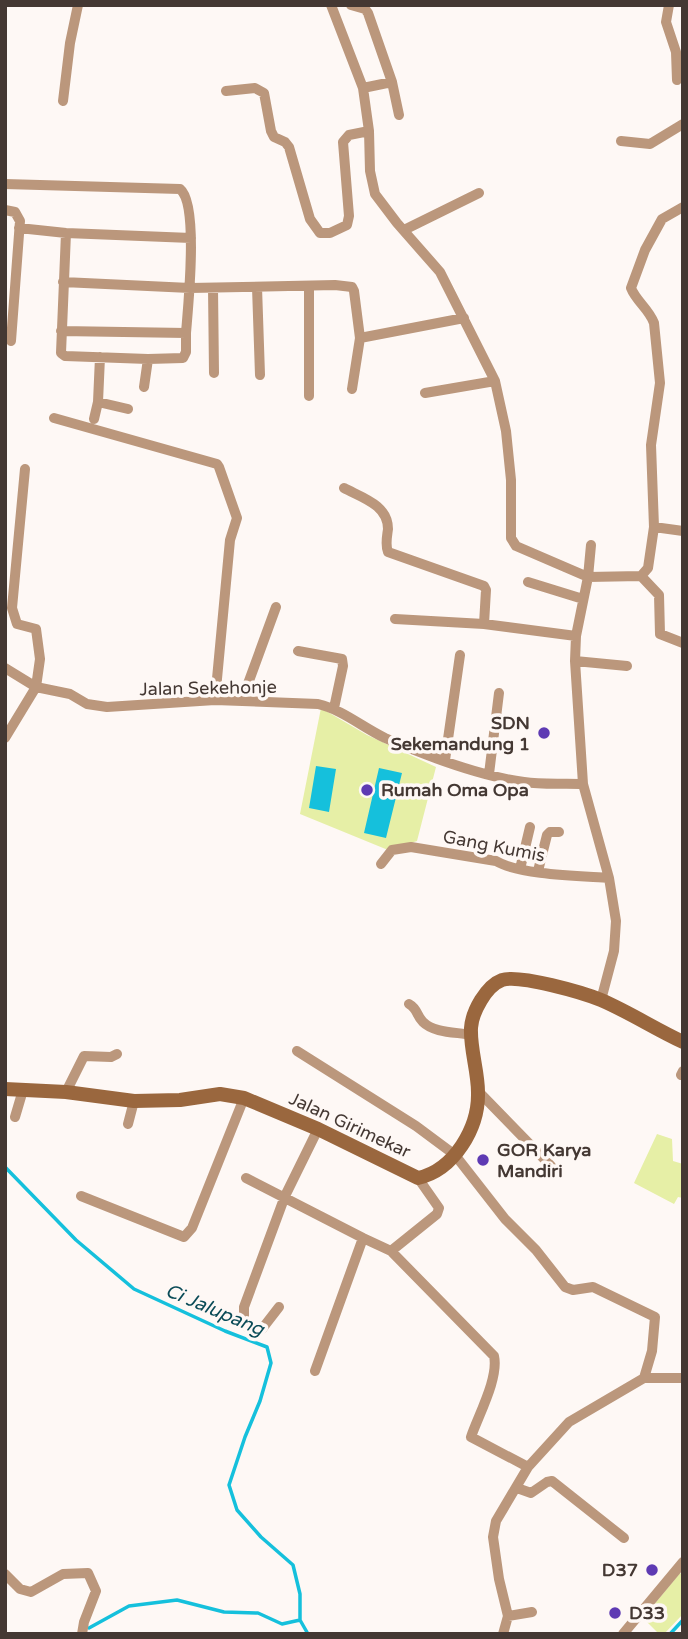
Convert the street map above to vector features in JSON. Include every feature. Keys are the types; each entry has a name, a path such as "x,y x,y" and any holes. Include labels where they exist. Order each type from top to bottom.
{"street":[{"path":"63,101 78,5"},
{"path":"331,5 363,88 369,131 370,171 375,194 440,272 495,381 506,431 511,480 511,538 516,546 588,577 641,576 659,594 660,634 683,643"},
{"path":"351,5 365,9 368,13 392,82 399,115"},
{"path":"668,5 666,22 676,52 677,80"},
{"path":"363,88 392,82"},
{"path":"226,91 255,88 264,93 271,131 274,137 289,147 310,219 320,233 330,233 347,225 349,216 343,142 349,135 369,131"},
{"path":"621,141 650,144 683,124"},
{"path":"5,184 180,189 186,197 191,237 186,352 183,358 65,356 61,353 66,233"},
{"path":"404,230 479,193"},
{"path":"641,576 648,568 654,527 651,445 660,383 654,323 631,288 645,250 662,219 683,207"},
{"path":"5,210 18,215 19,228 11,341"},
{"path":"19,228 66,233 191,237"},
{"path":"63,282 190,288 352,287 360,338 352,389"},
{"path":"309,286 309,396"},
{"path":"257,287 260,375"},
{"path":"213,288 214,373"},
{"path":"360,338 464,318"},
{"path":"61,331 186,333"},
{"path":"94,419 98,402 100,357"},
{"path":"144,387 148,359"},
{"path":"425,393 495,381"},
{"path":"98,402 128,410"},
{"path":"54,418 217,464 219,467 237,518 230,540 215,700"},
{"path":"5,738 34,686 40,659 38,632 33,627 17,624 12,608 25,469"},
{"path":"344,488 374,503 385,513 388,552 484,586 484,624"},
{"path":"654,527 683,531"},
{"path":"591,545 588,577 576,636 575,662 583,784 609,878 616,921 614,951 601,1000"},
{"path":"528,582 583,599"},
{"path":"243,700 276,607"},
{"path":"395,619 484,624 576,636"},
{"path":"298,652 342,659 344,666 334,708"},
{"path":"445,760 460,655"},
{"path":"575,662 627,666"},
{"name":"Jalan Sekehonje","path":"5,668 34,686 70,694 87,704 107,707 215,700 318,704 334,708 385,737 489,774 525,782 583,784"},
{"path":"489,774 499,693"},
{"path":"520,869 530,827"},
{"path":"538,872 547,835 550,832 559,832"},
{"name":"Gang Kumis","path":"381,864 392,850 411,847 496,861 505,866 538,872 609,878"},
{"name":"Jalan Girimekar","path":"5,1089 66,1092 134,1101 180,1100 220,1094 244,1098 318,1129 418,1178 430,1176 455,1155 469,1136 477,1107 478,1091 471,1035 473,1017 484,996 496,984 510,979 549,985 601,1000 683,1042"},
{"path":"409,1004 416,1008 427,1025 471,1035"},
{"path":"297,1051 416,1126 455,1155 505,1219 536,1250 565,1287 573,1290 593,1287 654,1315 655,1332 648,1369 643,1378 569,1422 528,1467 495,1521 492,1530 508,1616 503,1634"},
{"path":"66,1092 84,1056 111,1057 117,1054"},
{"path":"15,1117 23,1090"},
{"path":"478,1091 551,1166"},
{"path":"81,1196 184,1237 192,1228 244,1098"},
{"path":"128,1124 134,1101"},
{"path":"279,1307 262,1329 250,1330 244,1324 244,1307 285,1196 318,1129"},
{"path":"246,1178 391,1251 495,1358 486,1397 471,1437 528,1467"},
{"path":"391,1251 437,1214 439,1208 418,1178"},
{"path":"315,1371 363,1238"},
{"path":"643,1378 683,1378"},
{"path":"517,1488 531,1493 552,1481 624,1538"},
{"path":"623,1634 682,1563"},
{"path":"5,1574 20,1589 31,1592 63,1574 88,1573 96,1591 82,1634"},
{"path":"508,1616 532,1612"}],"green space":[{"name":"Rumah Oma Opa","path":"321,708 367,735 436,767 417,841 388,850 300,814"},
{"path":"657,1134 672,1139 673,1161 683,1164 683,1198 678,1197 674,1204 634,1183"},
{"path":"680,1573 683,1576 683,1614 664,1634 659,1634 643,1618"}],"water":[{"path":"316,766 336,769 329,812 309,808"},
{"path":"379,768 402,773 386,838 364,833"}],"waterway":[{"name":"Ci Jalupang","path":"5,1167 76,1240 134,1289 225,1331 267,1347 271,1363 229,1485 237,1510 261,1537 293,1565 300,1594 300,1620 308,1634"},
{"path":"89,1628 129,1606 177,1600 224,1612 258,1613 282,1624 300,1620"},
{"name":"Ci Jalupang","path":"670,1634 683,1620"}],"place":[{"name":"SDN Sekemandung 1","path":"544,733"},
{"name":"Rumah Oma Opa","path":"367,790"},
{"name":"GOR Karya Mandiri","path":"483,1160"},
{"name":"D37","path":"652,1570"},
{"name":"D33","path":"615,1613"}]}
